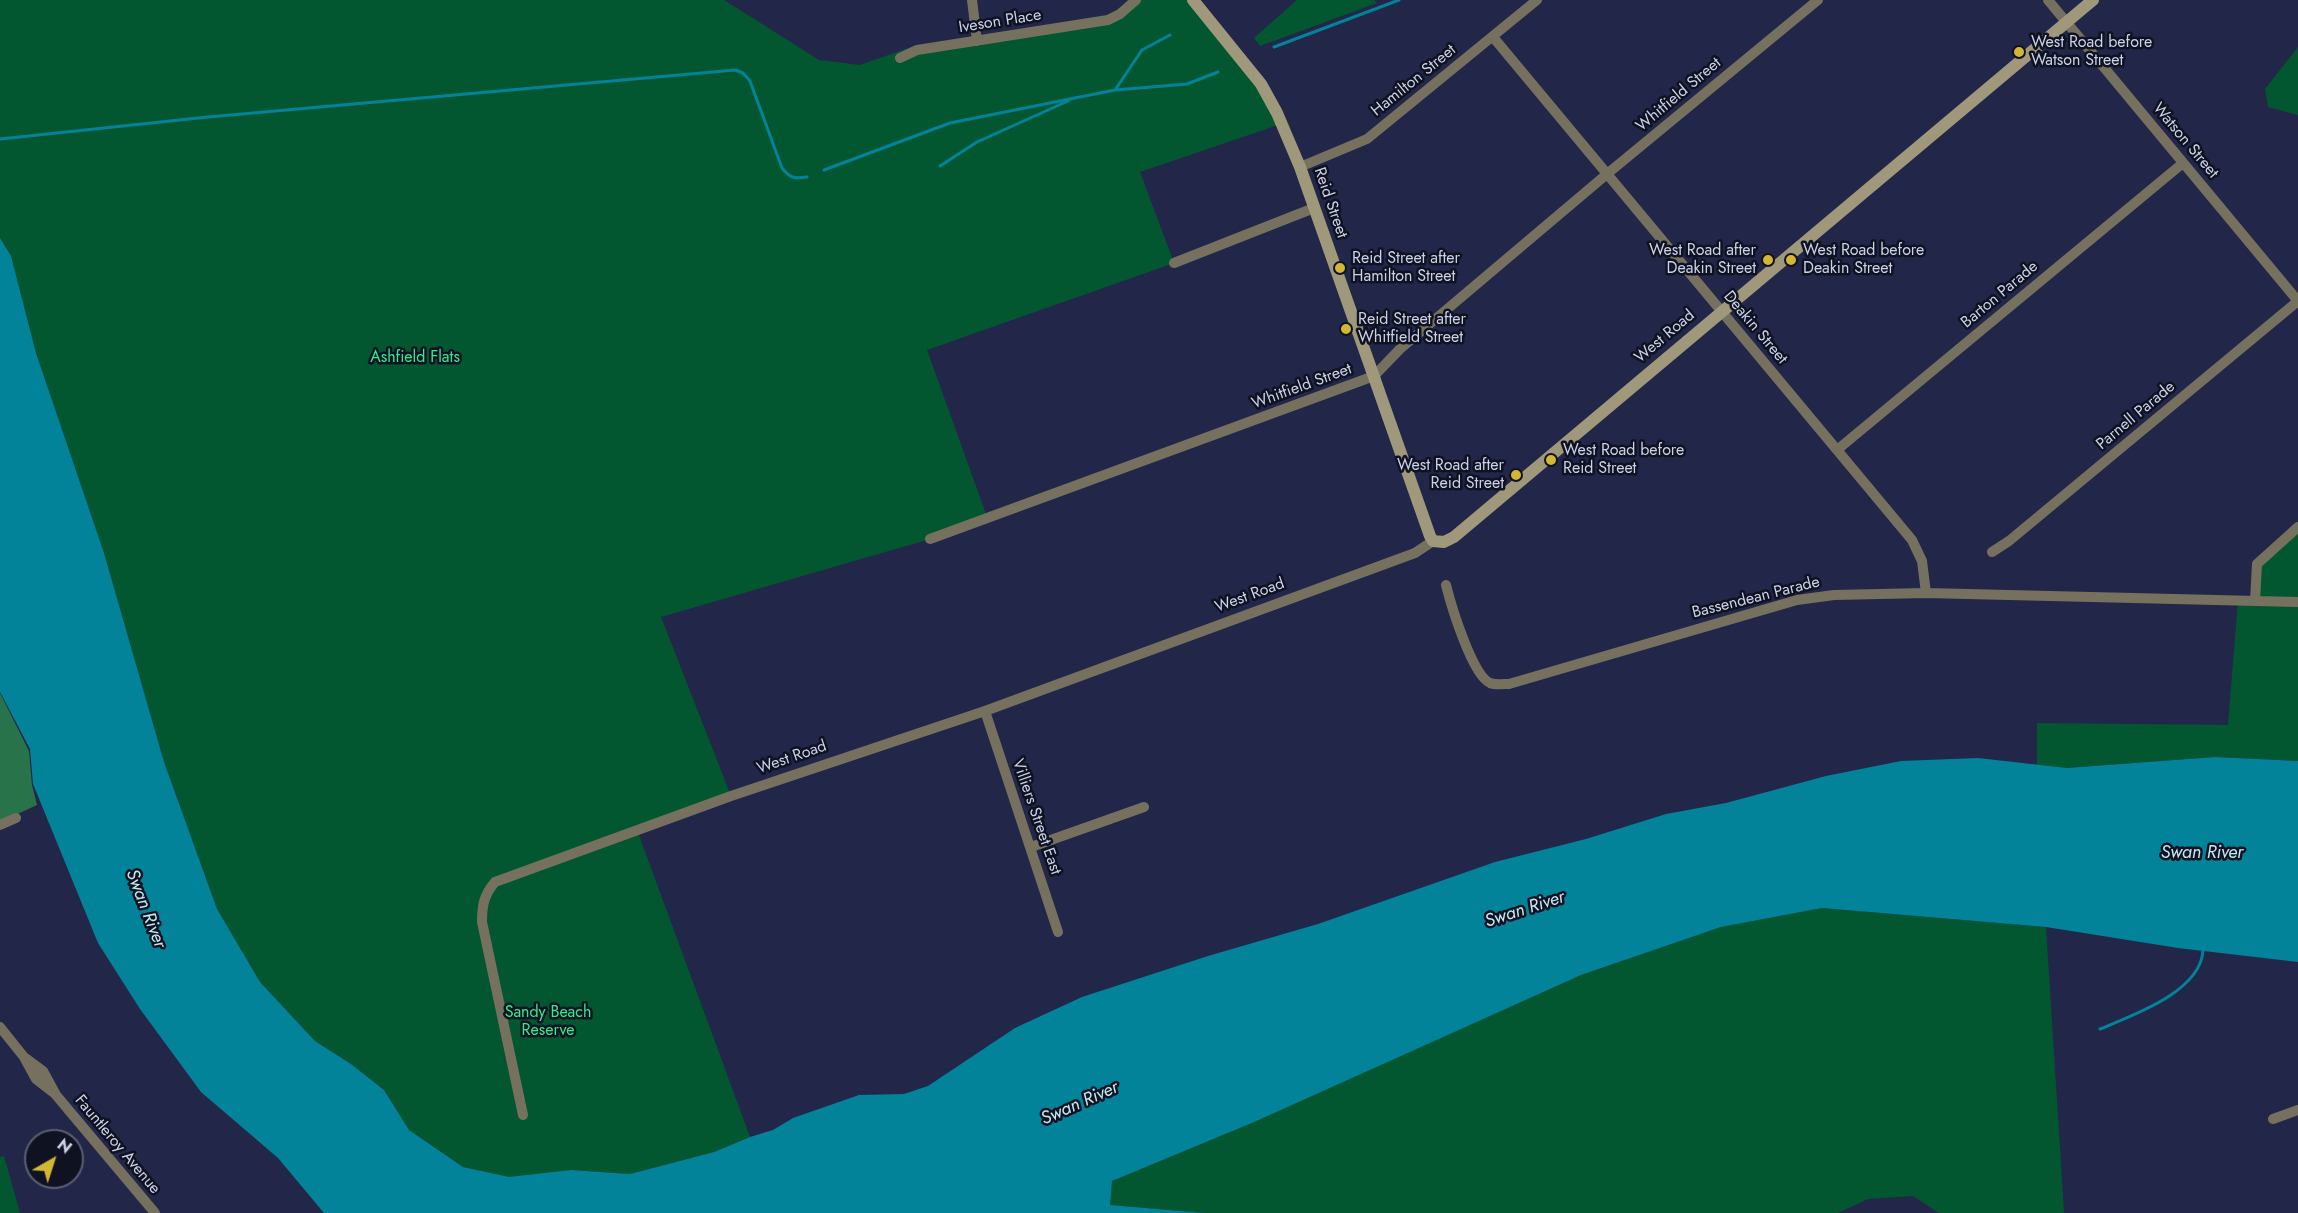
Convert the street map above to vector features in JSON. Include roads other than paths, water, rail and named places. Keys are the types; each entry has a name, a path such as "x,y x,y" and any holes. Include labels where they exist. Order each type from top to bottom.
{"street":[{"path":"972,0 977,41"},
{"name":"Iveson Place","path":"900,58 917,50 1108,20 1120,14 1136,0"},
{"name":"Reid Street","path":"1193,0 1261,84 1277,113 1300,166 1433,541"},
{"name":"Hamilton Street","path":"1300,166 1367,139 1537,0"},
{"name":"Whitfield Street","path":"930,538 1374,376 1400,349 1818,0"},
{"name":"Watson Street","path":"2048,0 2298,301"},
{"name":"West Road","path":"524,1115 482,922 482,904 487,891 495,882 731,796 985,711 1415,553 1433,541 1444,542 1454,537 2093,0"},
{"name":"Deakin Street","path":"1493,37 1918,550 1924,572 1926,593"},
{"name":"Barton Parade","path":"1836,450 2183,163"},
{"path":"1174,262 1314,208"},
{"name":"Parnell Parade","path":"1992,552 2009,541 2298,301"},
{"path":"2255,600 2257,564 2298,527"},
{"name":"Bassendean Parade","path":"1446,585 1450,602 1477,670 1490,683 1497,684 1509,684 1797,600 1834,595 1926,593 2298,602"},
{"name":"Villiers Street East","path":"985,711 1058,932"},
{"path":"1031,847 1144,807"},
{"path":"0,825 16,818"},
{"name":"Fauntleroy Avenue","path":"0,1027 24,1057 43,1071 56,1095 155,1213"},
{"path":"2273,1119 2298,1111"}],"water":[{"name":"Swan River","path":"0,238 11,256 36,353 104,553 164,762 217,909 260,982 315,1041 351,1064 384,1090 409,1130 463,1167 509,1177 571,1170 630,1174 714,1152 773,1130 793,1118 859,1095 904,1094 928,1086 1015,1028 1082,997 1208,956 1318,924 1495,862 1586,839 1666,814 1726,803 1826,776 1901,761 1978,758 2067,768 2215,757 2298,761 2298,962 2178,948 2046,927 1822,908 1721,927 1581,975 1254,1122 1112,1181 1110,1205 1204,1213 324,1213 278,1158 201,1092 140,1009 98,943 33,784 30,749 0,692"}],"waterway":[{"path":"1274,47 1399,0"},
{"path":"1115,90 1142,50 1170,35"},
{"path":"0,139 208,117 735,70 743,73 750,81 782,168 793,177 807,177"},
{"path":"824,170 950,123 1115,90 1187,84 1218,72"},
{"path":"940,166 977,142 1068,101"},
{"path":"2100,1029 2146,1009 2178,990 2199,966 2203,951"}],"place":[{"name":"West Road before Watson Street","path":"2019,52"},
{"name":"West Road after Deakin Street","path":"1768,260"},
{"name":"West Road before Deakin Street","path":"1791,260"},
{"name":"Reid Street after Hamilton Street","path":"1340,268"},
{"name":"Reid Street after Whitfield Street","path":"1346,329"},
{"name":"West Road before Reid Street","path":"1551,460"},
{"name":"West Road after Reid Street","path":"1516,475"}],"park label":[{"name":"Ashfield Flats","path":"415,358"},
{"name":"Sandy Beach Reserve","path":"548,1022"}]}
